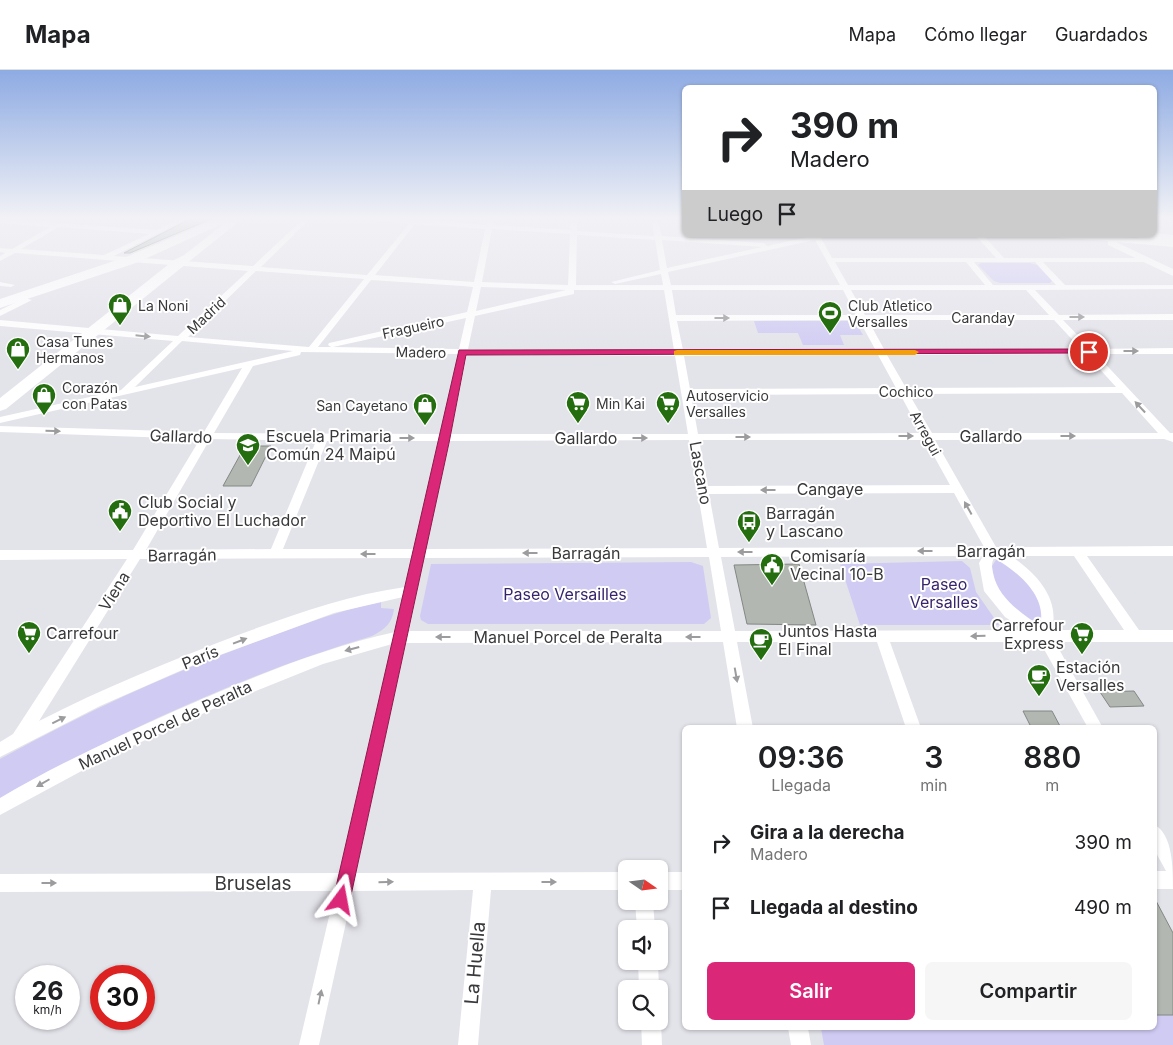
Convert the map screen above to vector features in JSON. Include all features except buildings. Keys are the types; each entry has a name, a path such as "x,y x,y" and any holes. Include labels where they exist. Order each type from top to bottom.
{"highway":[{"path":"4,291 51,279 89,264"},
{"path":"0,309 118,264"},
{"path":"0,304 33,296"}],"main road":[{"path":"0,406 176,264"}],"street":[{"path":"197,264 369,278 570,290 572,264"},
{"name":"Madrid","path":"126,390 259,264"},
{"path":"311,350 380,264"},
{"path":"309,1045 445,437 481,264"},
{"name":"Lascano","path":"663,264 687,392 744,725"},
{"name":"Fragueiro","path":"0,420 570,290 588,288 694,264"},
{"name":"Arregui","path":"832,264 992,551"},
{"path":"972,264 991,287"},
{"path":"1041,264 1063,287"},
{"path":"1154,264 1173,274"},
{"path":"0,284 4,291"},
{"path":"1028,287 1171,438"},
{"path":"588,288 1173,287"},
{"path":"0,313 33,296"},
{"name":"Caranday","path":"673,318 1173,317"},
{"name":"Madero","path":"0,323 311,350 680,353 1173,351"},
{"name":"Viena","path":"19,739 136,556 250,363"},
{"name":"Cochico","path":"687,392 1125,390"},
{"name":"Gallardo","path":"0,428 207,438 928,436 1171,438"},
{"path":"276,554 323,438"},
{"name":"Cangaye","path":"704,490 957,489"},
{"path":"1044,636 1049,617 1043,596 1032,580 1016,566 992,551 986,563 985,571 995,596 1020,622 1044,636 1094,725"},
{"path":"1077,551 1135,636"},
{"name":"Barragán","path":"0,555 1173,551"},
{"name":"París","path":"0,750 118,692 244,639 302,618 383,595 410,592"},
{"name":"Manuel Porcel de Peralta","path":"0,807 110,748 275,675 326,656 400,637 729,636 882,638 1173,636"},
{"path":"882,638 913,725"},
{"path":"1157,838 1173,867"},
{"path":"1157,880 1173,880"},
{"path":"668,881 682,881"},
{"name":"La Huella","path":"468,1045 483,882"},
{"name":"Bruselas","path":"0,883 618,882"},
{"path":"651,1030 652,1045"},
{"path":"798,1030 801,1045"}],"green space":[{"path":"1035,264 1052,281 1050,283 1000,283 994,281 978,265"},
{"name":"Club Atletico Versalles","path":"754,321 850,321 856,323 863,335 840,335 844,345 803,345 798,333 758,333"},
{"path":"996,560 1010,565 1017,571 1036,595 1042,610 1041,622 1033,624 1000,593 992,566"},
{"name":"Paseo Versalles","path":"962,561 970,568 976,592 999,625 860,625 840,564"},
{"name":"Paseo Versailles","path":"691,562 703,566 711,618 704,624 428,624 421,620 420,616 431,564"},
{"path":"381,602 381,608 394,609 392,619 387,626 372,636 275,668 182,707 135,728 0,799 0,759 33,741 132,692 200,663 324,617"},
{"path":"1157,1015 1173,1015 1173,1045 824,1045 821,1030 1157,1030"}],"slow traffic":[{"path":"677,353 915,352"}],"place":[{"name":"La Noni","path":"120,326"},
{"name":"Club Atletico Versalles","path":"830,334"},
{"name":"Casa Tunes Hermanos","path":"18,370"},
{"name":"Corazón con Patas","path":"44,416"},
{"name":"Min Kai","path":"578,424"},
{"name":"Autoservicio Versalles","path":"668,424"},
{"name":"San Cayetano","path":"425,426"},
{"name":"Escuela Primaria Común 24 Maipú","path":"248,466"},
{"name":"Club Social y Deportivo El Luchador","path":"120,532"},
{"name":"Barragán y Lascano","path":"749,543"},
{"name":"Comisaría Vecinal 10-B","path":"772,586"},
{"name":"Carrefour","path":"29,654"},
{"name":"Carrefour Express","path":"1082,655"},
{"name":"Juntos Hasta El Final","path":"761,661"},
{"name":"Estación Versalles","path":"1039,697"}],"route":[{"path":"341,900 444,443 462,352 1089,352"}]}
